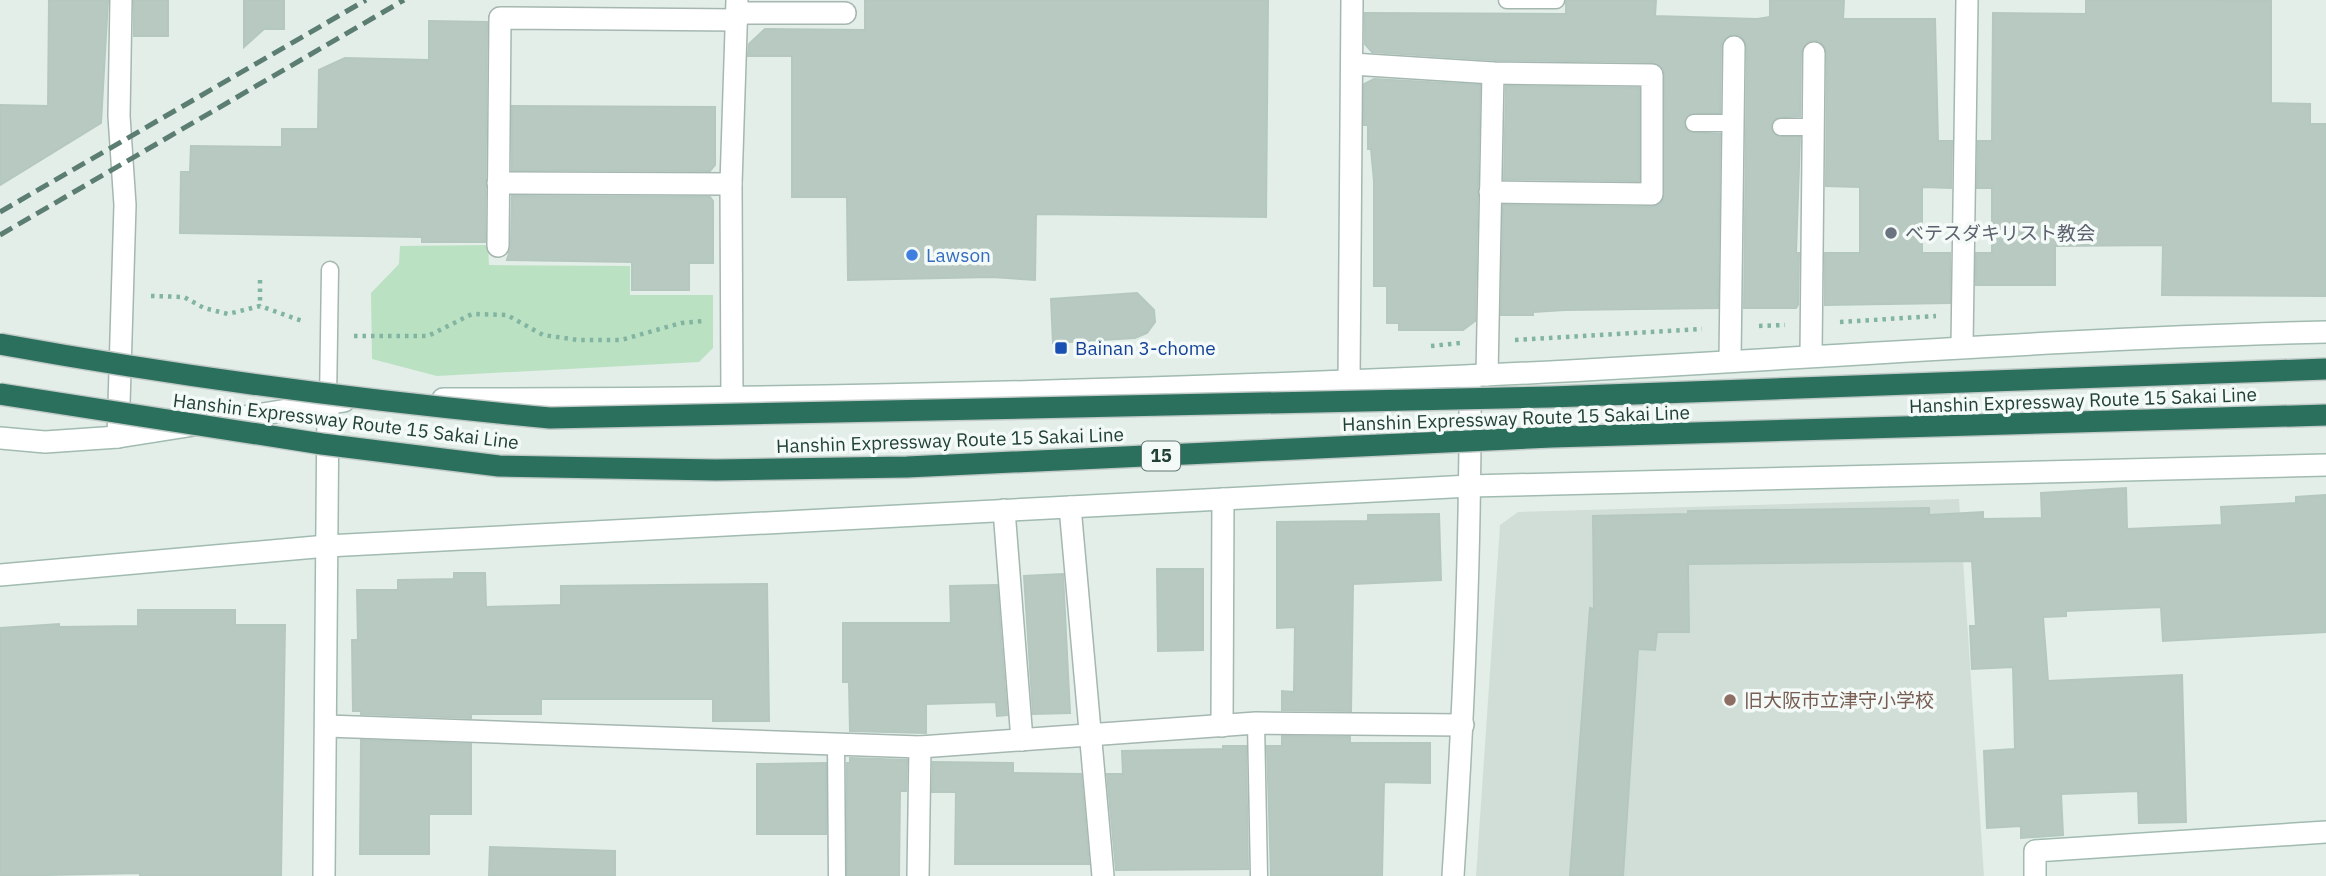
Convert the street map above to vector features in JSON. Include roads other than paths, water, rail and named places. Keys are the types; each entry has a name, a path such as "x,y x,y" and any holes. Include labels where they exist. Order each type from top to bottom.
{"highway":[{"name":"Hanshin Expressway Route 15 Sakai Line","path":"0,344 88,360 418,406 550,418 1564,396 2326,369"},
{"name":"Hanshin Expressway Route 15 Sakai Line","path":"0,394 309,442 499,466 716,470 907,467 1566,437 2326,415"}],"street":[{"path":"118,437 125,205 119,116 121,0"},
{"path":"1349,380 1352,0"},
{"path":"1962,346 1967,0"},
{"path":"732,400 731,184 737,11"},
{"path":"498,246 500,18 737,11 845,13"},
{"path":"1730,360 1734,47"},
{"path":"1811,356 1814,53"},
{"path":"1352,64 1493,73 1652,75 1652,194 1490,192"},
{"path":"1452,876 1463,725 1470,486 1478,375 1487,342 1493,73"},
{"path":"498,183 731,184"},
{"path":"0,438 45,442 118,437 328,401 732,400 1349,380 1478,375 1962,346 2326,332"},
{"path":"324,876 328,401"},
{"path":"0,575 327,546 1470,486 2326,465"},
{"path":"1222,726 1223,499"},
{"path":"1070,507 1103,876"},
{"path":"1004,510 1022,740"},
{"path":"327,726 920,747 1256,723 1463,725"},
{"path":"918,876 920,747"},
{"path":"2035,876 2035,851 2326,832"}],"lane":[{"path":"1507,0 1556,0"},
{"path":"1694,123 1732,123"},
{"path":"1781,127 1813,127"},
{"path":"328,401 330,271"},
{"path":"1256,723 1259,876"},
{"path":"836,744 837,876"}],"railway":[{"path":"0,212 366,0"},
{"path":"0,235 404,0"}],"place":[{"name":"ベテスダキリスト教会","path":"1891,233"},
{"name":"Lawson","path":"912,255"},
{"name":"Bainan 3-chome","path":"1061,348"},
{"name":"旧大阪市立津守小学校","path":"1730,700"}]}
